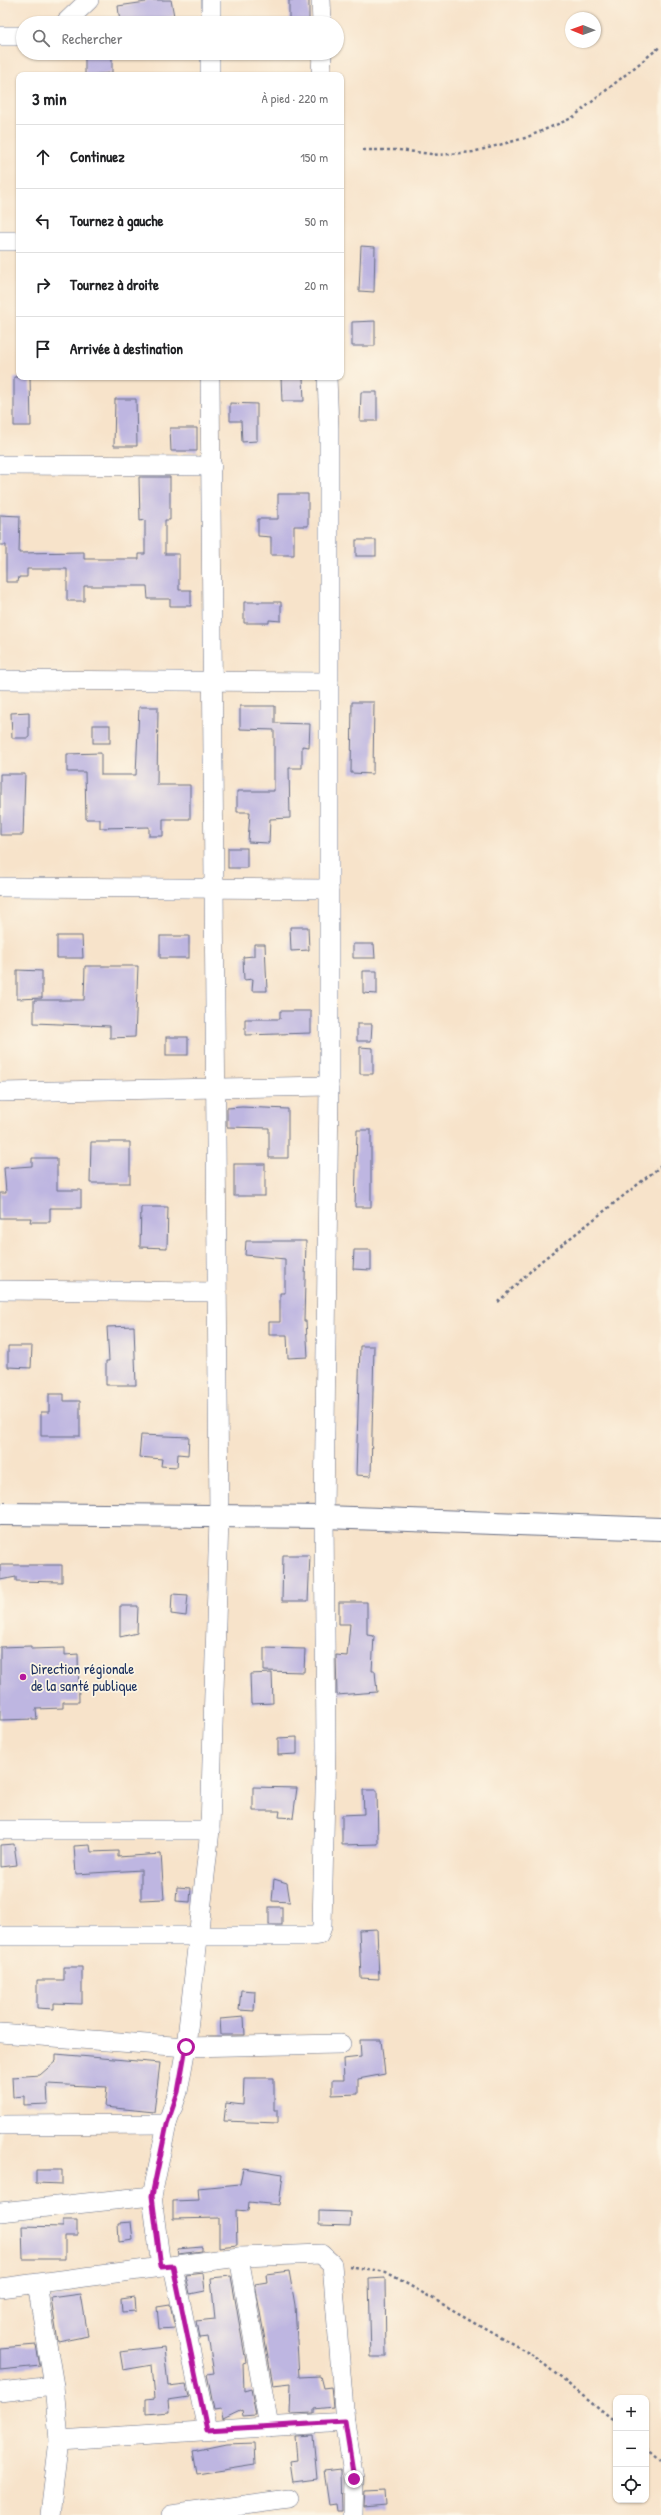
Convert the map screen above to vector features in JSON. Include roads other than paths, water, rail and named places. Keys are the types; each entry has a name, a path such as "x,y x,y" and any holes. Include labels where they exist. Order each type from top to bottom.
{"street":[{"path":"72,16 89,0"},
{"path":"211,0 211,16"},
{"path":"321,0 322,16"},
{"path":"0,36 16,36"},
{"path":"210,60 210,72"},
{"path":"321,72 322,60"},
{"path":"0,241 16,241"},
{"path":"207,2430 167,2267 152,2196 167,2124 178,2092 186,2047 197,1936 210,1830 218,1518 211,682 212,466 210,380"},
{"path":"0,1936 312,1936 319,1935 322,1927 326,1747 324,1517 329,1086 329,428 327,380"},
{"path":"0,465 212,466"},
{"path":"0,680 329,682"},
{"path":"0,888 329,889"},
{"path":"0,1092 329,1086"},
{"path":"0,1290 217,1292"},
{"path":"0,1514 218,1518 324,1517 661,1529"},
{"path":"0,1830 210,1830"},
{"path":"0,2033 186,2047 341,2044"},
{"path":"0,2125 167,2124"},
{"path":"0,2212 152,2196"},
{"path":"0,2288 239,2257 321,2254 332,2264 345,2422 354,2479 353,2515"},
{"path":"239,2257 269,2427"},
{"path":"37,2284 54,2386 59,2440 50,2515"},
{"path":"0,2392 54,2386"},
{"path":"59,2440 345,2422"},
{"path":"170,2515 289,2499"}],"place":[{"name":"Direction régionale de la santé publique","path":"23,1677"}]}
